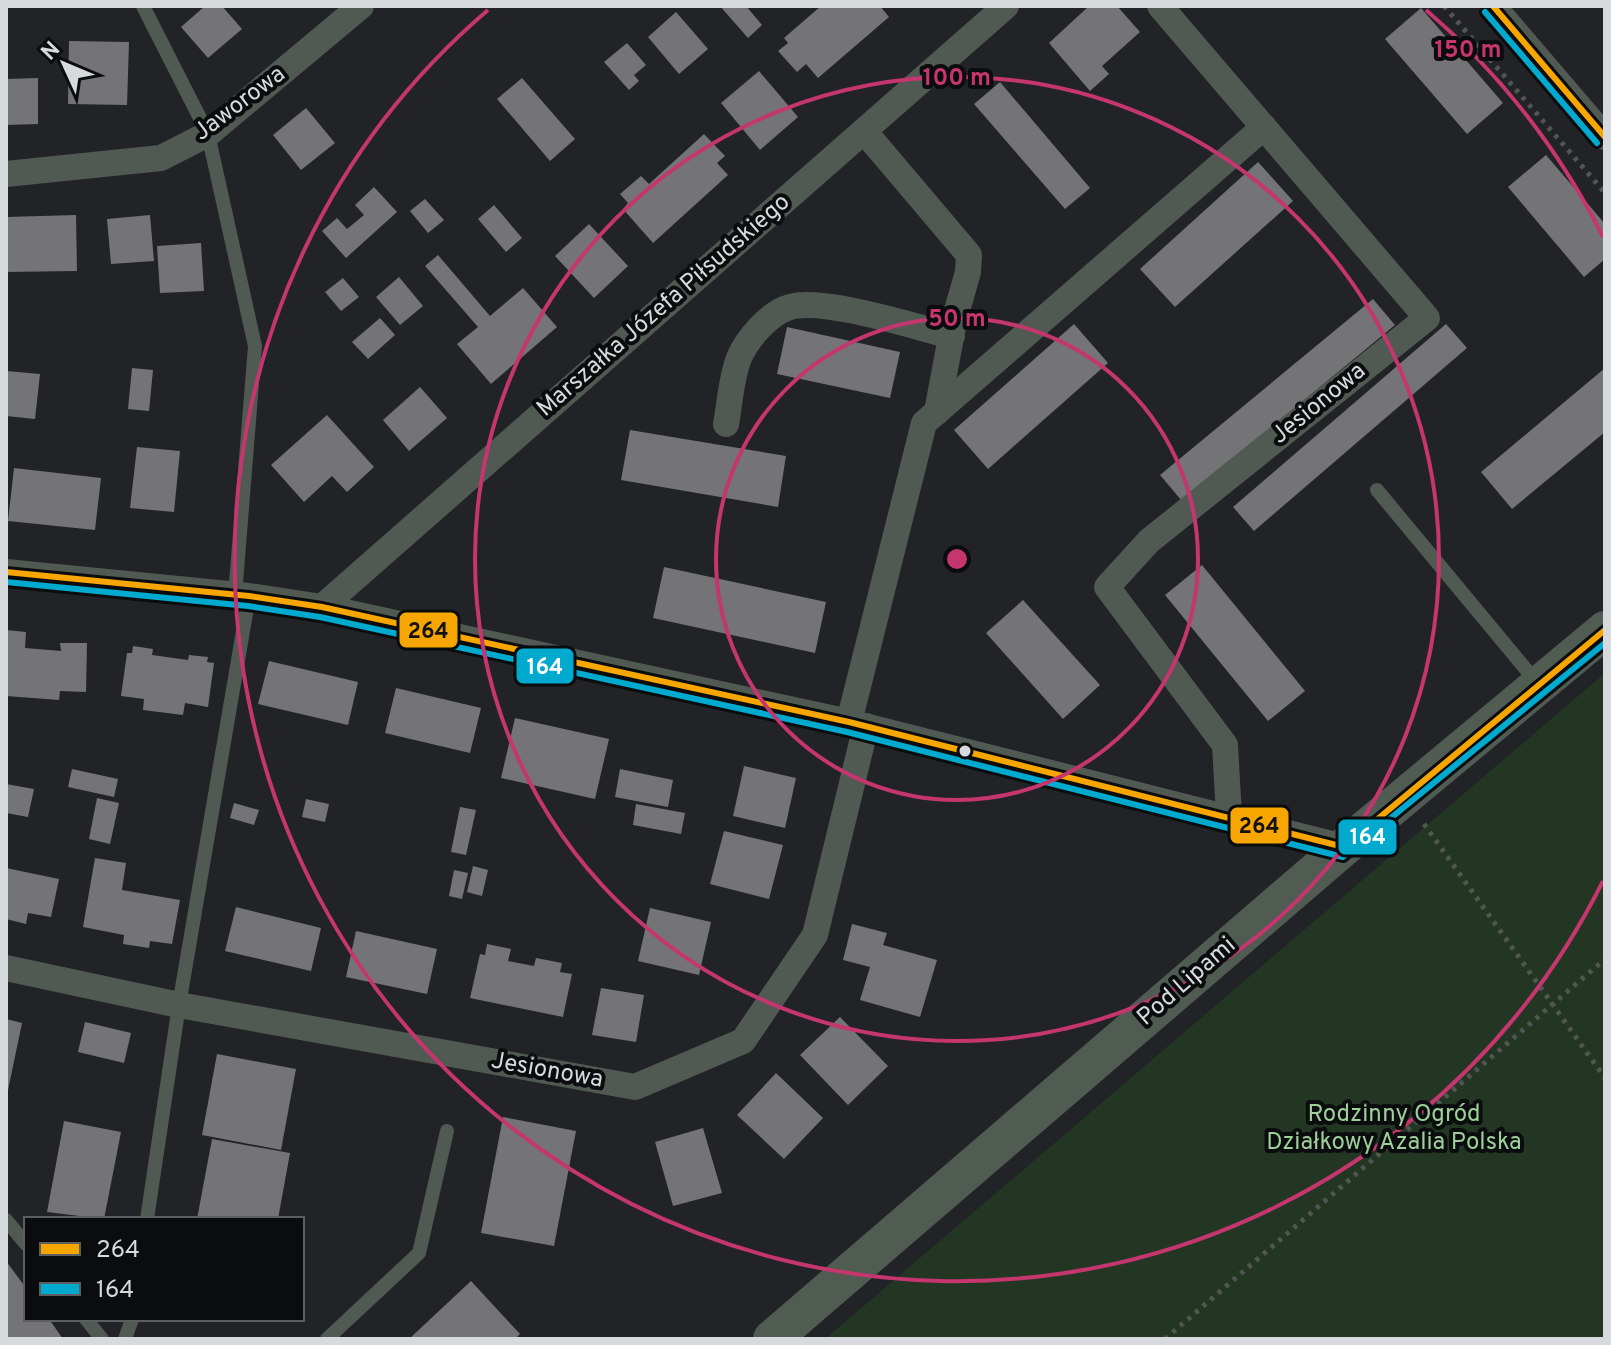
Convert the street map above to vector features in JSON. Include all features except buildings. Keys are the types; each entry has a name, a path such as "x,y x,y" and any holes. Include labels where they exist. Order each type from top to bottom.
{"street":[{"name":"Jaworowa","path":"6,174 161,158 208,134 361,6"},
{"name":"Marszałka Józefa Piłsudskiego","path":"322,607 1006,6"},
{"name":"Jesionowa","path":"1160,6 1427,318 1149,541 1107,587 1225,745 1229,816"},
{"path":"1493,6 1605,137"},
{"path":"937,412 1264,127"},
{"path":"864,131 969,255 968,272 937,412"},
{"path":"726,424 743,350 765,324 787,307 805,305 840,310 952,336"},
{"name":"Jesionowa","path":"6,968 179,1005 635,1087 743,1041 815,935 924,423 937,412"},
{"path":"6,572 242,595 322,607 858,724 1344,847"},
{"name":"Pod Lipami","path":"772,1339 1344,847 1605,630"}],"lane":[{"path":"143,6 208,134 255,346 242,595 147,1217"},
{"path":"1377,490 1539,685"},
{"path":"327,1339 419,1253 447,1131"},
{"path":"6,1220 24,1242"},
{"path":"88,1321 102,1339"}],"path":[{"path":"1444,6 1605,193"},
{"path":"1403,798 1605,1078"},
{"path":"1165,1339 1605,959"}],"green space":[{"name":"Rodzinny Ogród Działkowy Azalia Polska","path":"1605,673 1605,1339 825,1339"}],"transit line":[{"name":"264","path":"1493,6 1605,137"},
{"name":"164","path":"1485,12 1597,143"},
{"name":"264","path":"6,572 249,596 322,607 849,722 1344,847 1605,630"},
{"name":"164","path":"6,582 248,606 320,617 847,732 1343,857 1605,643"}]}
